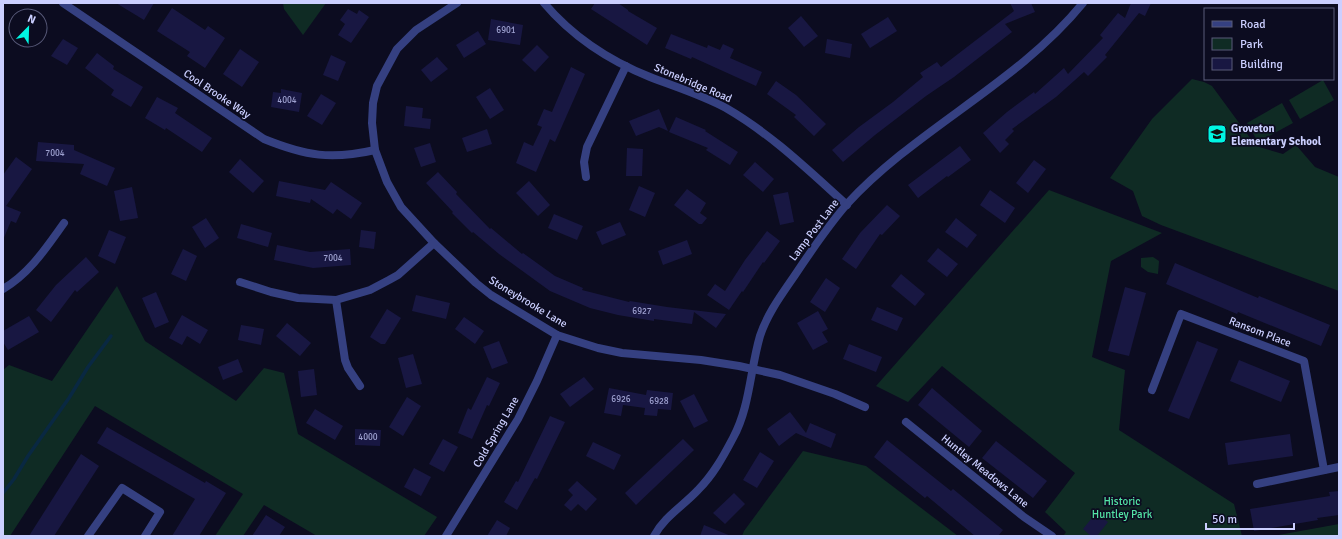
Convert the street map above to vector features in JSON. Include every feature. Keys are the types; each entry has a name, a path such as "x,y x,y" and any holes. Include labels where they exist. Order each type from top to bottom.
{"street":[{"name":"Cool Brooke Way","path":"64,3 264,139 288,149 314,155 343,156 375,150"},
{"name":"Stoneybrooke Lane","path":"457,3 405,39 397,49 386,68 377,86 373,103 372,123 375,150 387,182 401,207 434,242 476,283 491,295 557,335 598,348 622,353 701,360 780,375 808,384 865,407"},
{"name":"Stonebridge Road","path":"544,3 561,21 586,42 626,66 704,97 741,117 778,143 847,205"},
{"name":"Lamp Post Lane","path":"654,536 668,517 697,491 718,465 740,423 760,336 766,322 777,302 811,250 847,205 878,173 990,89 1037,49 1068,21 1082,3"},
{"path":"586,178 584,162 587,147 626,66"},
{"path":"3,289 23,275 33,265 64,223"},
{"path":"240,282 271,292 298,298 336,300 370,290 389,280 398,274 434,242"},
{"path":"336,300 345,360 348,368 360,386"},
{"name":"Ransom Place","path":"1152,390 1181,314 1304,361 1324,470"},
{"name":"Cold Spring Lane","path":"446,536 518,419 540,376 557,335"},
{"name":"Huntley Meadows Lane","path":"906,422 1024,517 1052,536"},
{"path":"1257,484 1339,467"},
{"path":"88,536 122,488 160,512 144,536"}],"green space":[{"path":"283,3 326,3 303,35 284,9"},
{"path":"1192,79 1212,86 1256,146 1283,154 1296,145 1315,167 1339,177 1339,291 1161,225 1142,216 1133,191 1110,178 1152,119"},
{"path":"1323,80 1334,100 1300,119 1289,100"},
{"path":"1282,103 1293,123 1258,142 1247,123"},
{"name":"Historic Huntley Park","path":"1049,190 1162,233 1111,261 1092,357 1125,370 1119,430 1234,504 1242,536 1065,536 1064,535 1066,532 1045,512 1075,473 942,366 908,402 876,386"},
{"path":"1153,257 1159,261 1158,274 1148,272 1141,267 1141,258"},
{"path":"117,286 145,341 236,401 264,368 284,373 298,434 437,517 424,536 317,536 264,505 243,536 215,536 243,494 95,406 10,536 3,536 3,370 9,365 52,381"},
{"path":"803,451 866,466 958,536 742,536 744,531"},
{"path":"1339,524 1339,536 1273,536"}],"building":[{"path":"116,3 154,3 144,20"},
{"path":"595,3 618,3 628,11 657,28 647,45 591,9"},
{"path":"1010,3 1031,3 1035,12 1005,24 1012,32 875,135 843,162 832,150 923,77 920,73 937,62 941,67 1014,11"},
{"path":"1131,3 1151,3 1145,16 1139,13 1105,55 1107,57 1088,76 1084,72 1056,97 1012,129 1014,131 1005,140 1009,144 1000,153 983,133 1007,112 1034,92 1035,94 1064,68 1068,74 1103,38 1100,35 1118,13 1125,18"},
{"path":"172,8 205,30 208,26 225,38 205,68 187,56 190,52 157,31"},
{"path":"348,9 357,14 359,10 369,17 351,43 338,35 345,24 340,20"},
{"path":"801,16 818,36 804,47 788,28"},
{"path":"888,17 897,31 870,48 861,34"},
{"path":"491,19 523,25 520,45 488,40"},
{"path":"478,31 486,44 464,58 456,45"},
{"path":"671,34 707,48 708,45 720,50 723,44 734,49 730,58 762,72 756,86 692,57 691,59 665,48"},
{"path":"63,39 78,48 67,65 51,56"},
{"path":"827,39 852,44 850,58 825,53"},
{"path":"537,45 549,57 535,72 522,60"},
{"path":"240,49 259,62 242,87 223,74"},
{"path":"97,53 114,66 113,69 143,87 131,107 111,95 114,90 85,68"},
{"path":"331,55 346,62 338,81 323,75"},
{"path":"437,57 448,69 431,82 421,70"},
{"path":"571,67 585,74 555,142 550,139 536,172 516,163 524,142 533,146 542,127 537,125 544,109 552,112"},
{"path":"776,81 796,95 826,124 814,136 794,117 796,115 767,94"},
{"path":"490,88 504,110 490,119 476,97"},
{"path":"281,89 302,93 299,112 271,107 273,92 281,93"},
{"path":"321,94 336,103 322,125 307,116"},
{"path":"157,97 178,108 175,113 212,138 202,152 166,128 165,130 145,118"},
{"path":"406,106 423,108 422,118 431,119 430,129 404,126"},
{"path":"659,109 668,131 659,127 636,136 629,121"},
{"path":"676,117 706,130 705,131 738,152 730,165 706,150 708,148 669,132"},
{"path":"487,129 492,144 467,152 462,138"},
{"path":"38,142 74,145 74,150 115,168 107,186 80,174 84,164 36,161"},
{"path":"430,143 436,162 421,167 414,148"},
{"path":"960,146 971,160 918,198 908,185"},
{"path":"627,148 643,149 642,176 626,176"},
{"path":"16,157 32,169 6,206 21,212 16,223 11,221 3,240 3,175"},
{"path":"240,159 264,181 253,193 229,172"},
{"path":"1034,160 1046,169 1028,193 1016,183"},
{"path":"755,162 774,179 763,192 743,175"},
{"path":"438,172 457,192 456,194 490,229 491,228 522,254 523,253 555,276 583,288 582,290 629,302 726,314 716,328 694,312 692,324 654,319 654,321 618,315 590,308 550,291 499,254 473,232 472,233 452,213 453,212 426,183"},
{"path":"279,181 325,190 331,182 362,203 351,219 337,209 333,214 311,199 310,203 276,196"},
{"path":"529,181 550,205 538,216 516,193"},
{"path":"639,186 655,193 645,217 629,210"},
{"path":"132,187 138,218 120,221 114,191"},
{"path":"687,189 706,203 700,213 707,218 702,224 699,224 674,205"},
{"path":"990,190 1015,208 1005,223 980,205"},
{"path":"788,192 794,222 780,225 773,195"},
{"path":"887,205 900,216 882,235 880,234 856,269 842,259 860,233"},
{"path":"554,214 583,226 577,240 548,228"},
{"path":"206,218 219,238 205,248 192,227"},
{"path":"956,218 977,235 967,248 945,232"},
{"path":"620,222 626,235 602,245 596,232"},
{"path":"241,224 272,233 268,247 237,238"},
{"path":"109,230 126,237 115,264 98,256"},
{"path":"361,230 376,232 374,249 359,247"},
{"path":"767,231 780,241 729,310 707,295 715,284 725,291 745,260"},
{"path":"687,240 692,254 663,265 658,251"},
{"path":"277,245 310,252 350,249 351,265 313,268 274,260"},
{"path":"938,248 958,264 947,277 927,261"},
{"path":"183,249 197,256 186,281 171,274"},
{"path":"86,257 99,272 77,292 75,290 51,322 36,310 56,285"},
{"path":"1175,263 1258,298 1259,296 1330,325 1321,346 1238,312 1237,314 1166,284"},
{"path":"901,274 925,294 915,306 891,286"},
{"path":"826,278 840,288 825,312 810,302"},
{"path":"1125,287 1146,293 1129,356 1108,351"},
{"path":"156,292 169,322 155,328 142,298"},
{"path":"416,295 450,303 446,319 412,311"},
{"path":"877,307 903,318 897,331 871,320"},
{"path":"387,309 401,318 385,344 381,344 370,337"},
{"path":"818,311 828,329 822,332 828,342 813,350 797,323"},
{"path":"182,315 208,330 200,344 187,336 182,345 169,338"},
{"path":"29,316 39,332 8,350 3,342 3,331"},
{"path":"464,317 484,331 475,344 455,329"},
{"path":"287,323 311,343 300,356 276,336"},
{"path":"241,325 264,329 261,345 238,340"},
{"path":"499,341 508,363 492,369 483,347"},
{"path":"1197,341 1218,349 1189,419 1168,411"},
{"path":"849,344 882,357 876,372 843,359"},
{"path":"413,354 422,384 406,388 398,358"},
{"path":"238,359 243,372 223,380 218,367"},
{"path":"1239,360 1290,381 1281,402 1230,381"},
{"path":"314,369 317,395 301,397 298,371"},
{"path":"487,377 500,383 489,406 487,405 472,439 458,433 468,408 471,410"},
{"path":"584,377 594,389 570,407 560,394"},
{"path":"609,388 646,395 647,390 673,393 671,410 658,409 657,416 644,415 645,408 623,405 621,416 604,413"},
{"path":"932,388 982,431 969,447 918,405"},
{"path":"694,394 708,421 694,428 680,401"},
{"path":"407,397 421,406 403,436 389,427"},
{"path":"315,409 343,426 335,440 306,423"},
{"path":"790,412 806,433 810,423 836,434 831,448 796,433 779,446 767,429"},
{"path":"550,416 565,422 537,479 535,478 517,510 504,502 516,481 518,482"},
{"path":"107,427 205,483 206,481 226,493 199,536 172,536 195,499 97,443"},
{"path":"355,429 381,430 380,446 355,445"},
{"path":"1290,434 1293,456 1228,465 1225,443"},
{"path":"443,439 458,447 444,472 429,464"},
{"path":"683,439 694,450 636,505 625,493"},
{"path":"887,440 951,491 953,489 1003,530 998,536 975,536 927,496 925,498 874,457"},
{"path":"996,441 1047,481 1033,498 982,458"},
{"path":"593,442 621,455 614,470 586,456"},
{"path":"760,452 774,461 757,488 743,480"},
{"path":"81,454 99,466 54,536 29,536"},
{"path":"414,468 431,477 421,496 404,487"},
{"path":"577,481 597,499 586,511 578,504 571,511 564,505 573,495 568,490"},
{"path":"1339,491 1339,515 1254,531 1250,509 1330,496 1329,492"},
{"path":"734,493 745,504 725,524 713,513"},
{"path":"1096,513 1108,522 1097,536 1091,536 1083,529"},
{"path":"266,515 285,527 279,536 252,536"},
{"path":"497,520 510,528 506,536 487,536"},
{"path":"704,525 731,536 700,536"}],"waterway":[{"path":"3,493 69,398 88,367 111,336"}],"place":[{"name":"Groveton Elementary School","path":"1217,134"}]}
